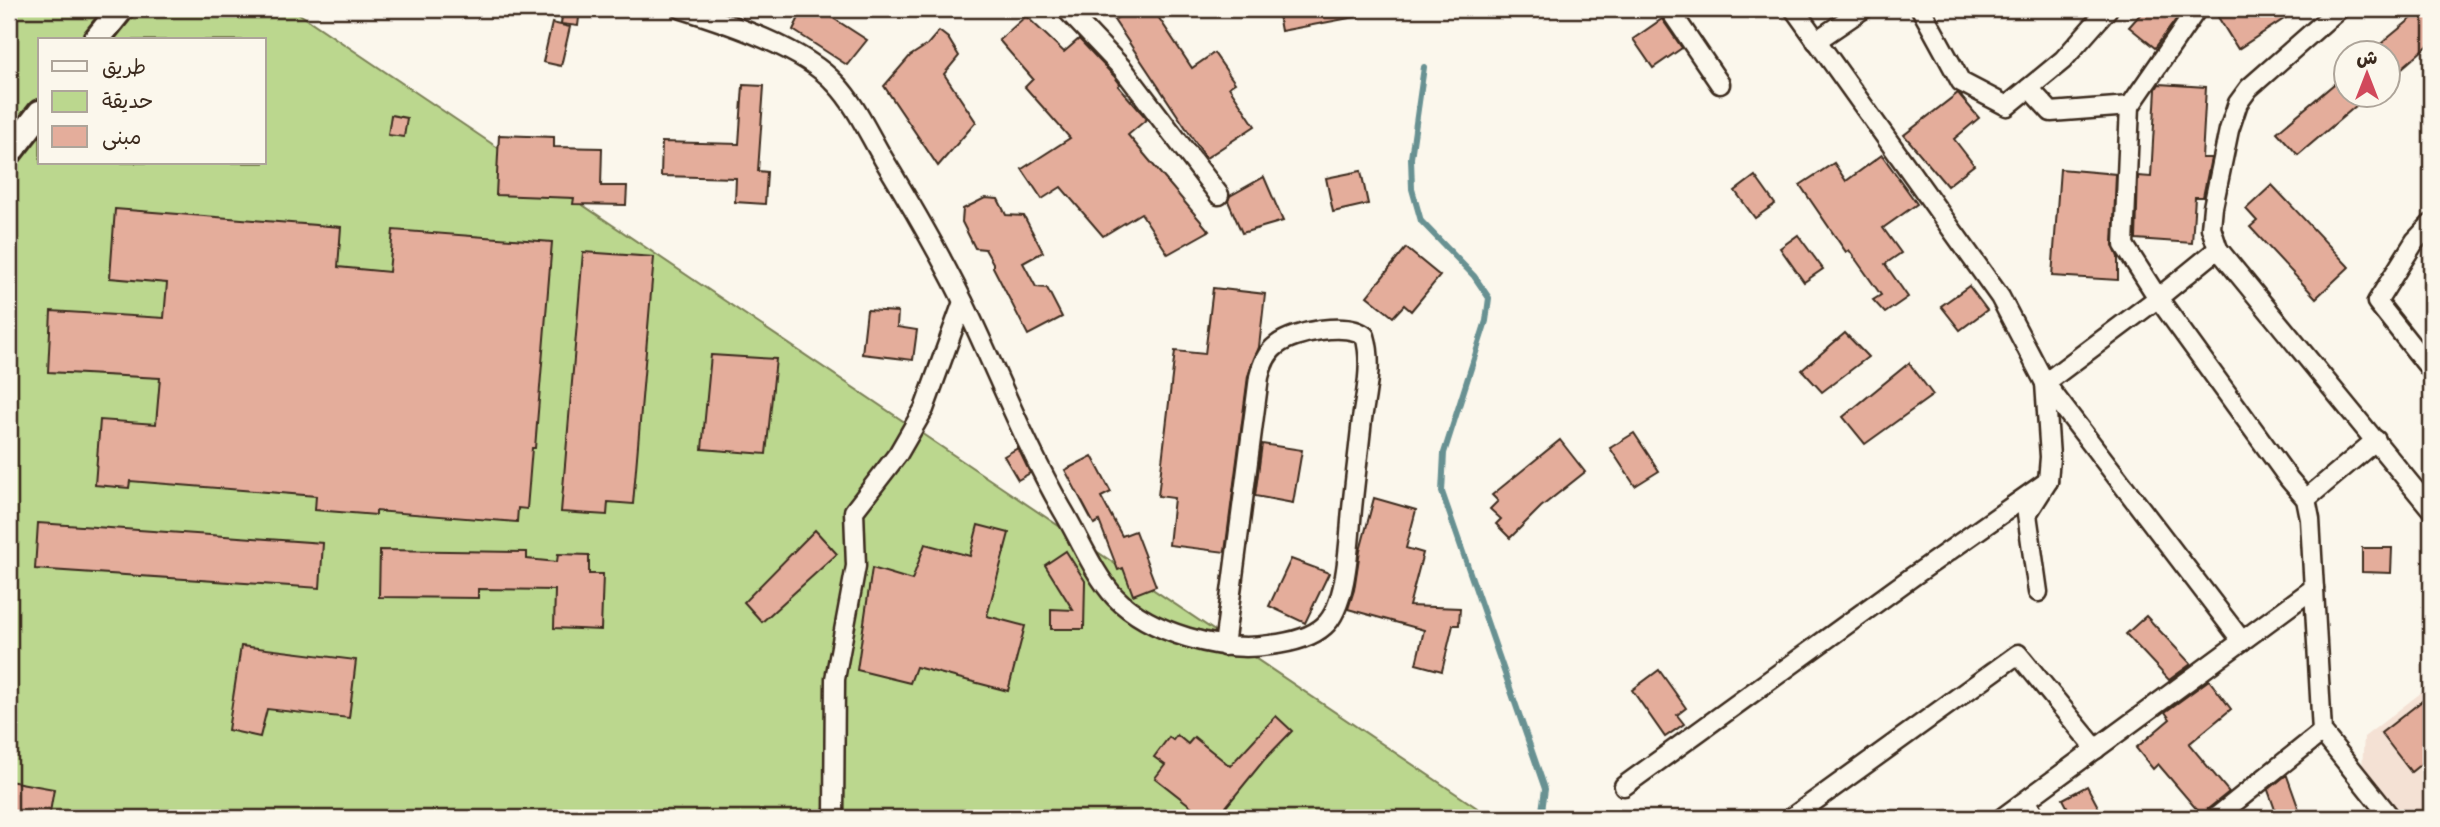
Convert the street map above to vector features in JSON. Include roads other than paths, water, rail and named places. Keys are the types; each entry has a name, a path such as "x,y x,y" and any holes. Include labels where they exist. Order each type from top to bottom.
{"main road":[{"path":"98,38 121,9"},
{"path":"9,153 38,116"}],"street":[{"path":"682,9 792,51 808,60 838,85 894,177 963,302 1043,474 1102,578 1115,597 1134,613 1170,630 1224,646 1270,646 1310,635 1325,625 1340,598 1349,547 1368,374 1366,343 1360,332 1336,329 1297,334 1277,345 1268,353 1262,364 1224,646"},
{"path":"1066,9 1123,69 1219,195"},
{"path":"1669,9 1720,84"},
{"path":"1794,9 2000,298 2045,383 2242,641"},
{"path":"1816,41 1863,9"},
{"path":"1921,9 1961,82 2007,106 2063,60 2108,9"},
{"path":"2197,9 2130,106 2124,245 2158,298 2306,499 2310,519 2322,732 2391,818"},
{"path":"2339,9 2249,88 2238,103 2229,131 2211,229 2218,249 2431,509"},
{"path":"2029,88 2051,111 2130,106"},
{"path":"2431,224 2415,240 2378,302 2431,370"},
{"path":"2045,383 2218,249"},
{"path":"834,818 835,679 856,566 854,511 898,454 924,409 963,302"},
{"path":"2038,592 2027,514 2048,481 2050,457 2045,383"},
{"path":"2306,499 2376,440"},
{"path":"1624,786 1912,576 2048,481"},
{"path":"2002,818 2029,811 2096,749 2314,588"},
{"path":"1791,818 2018,654 2096,749"},
{"path":"2215,818 2322,732"}],"waterway":[{"path":"1424,67 1411,158 1412,189 1421,221 1474,276 1489,298 1486,321 1444,453 1442,492 1545,789 1541,818"}]}
